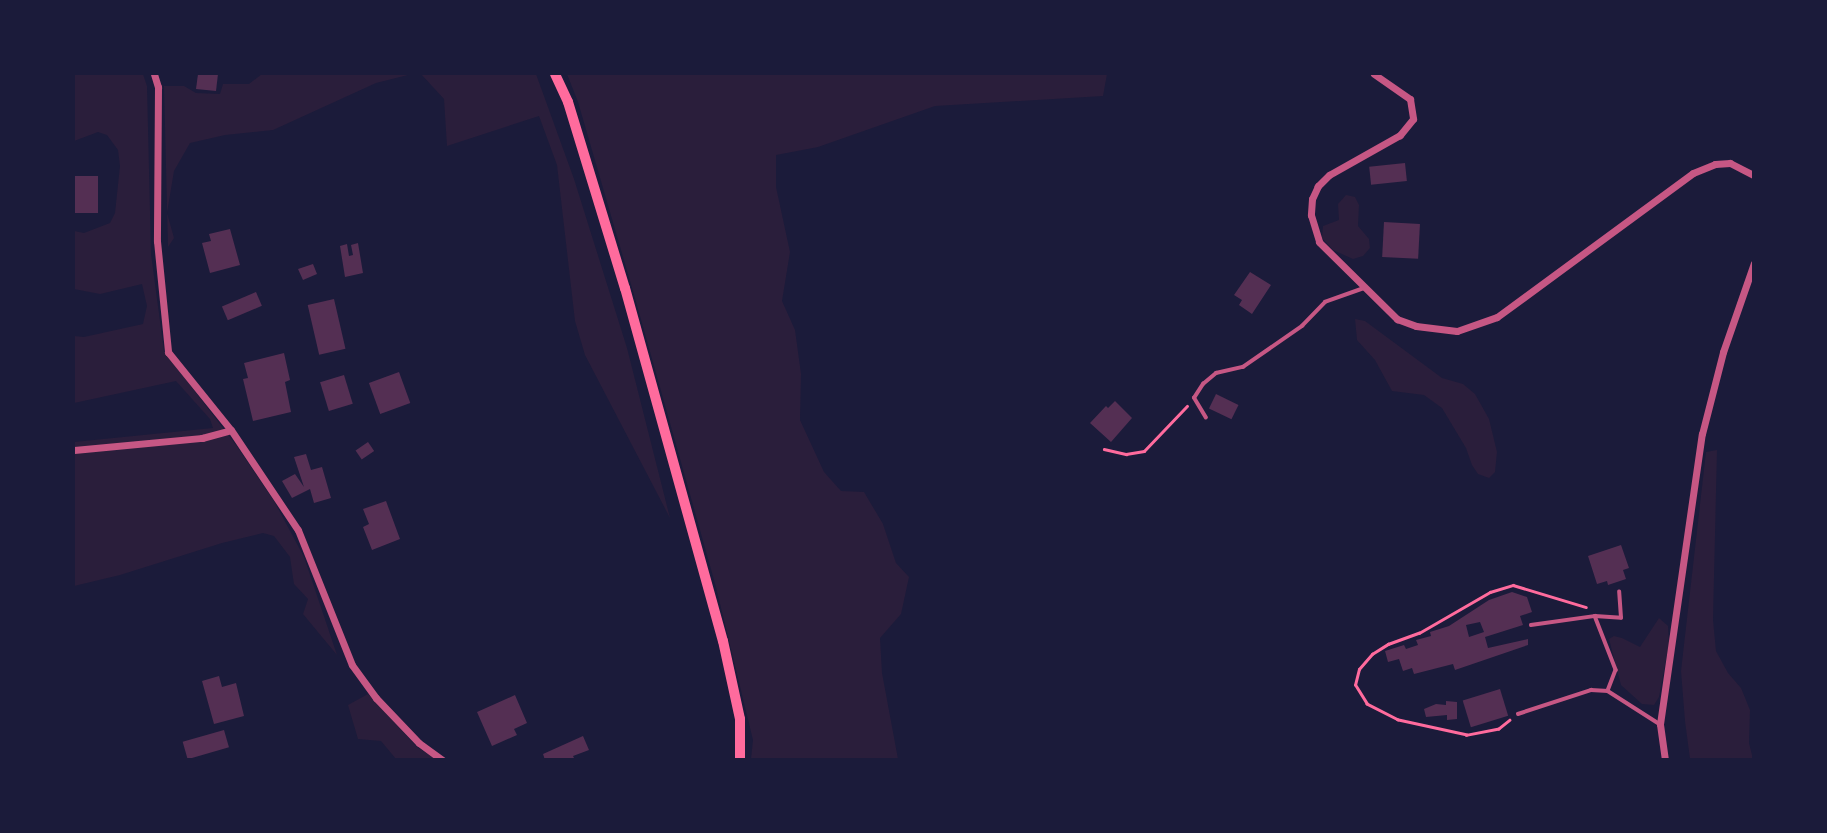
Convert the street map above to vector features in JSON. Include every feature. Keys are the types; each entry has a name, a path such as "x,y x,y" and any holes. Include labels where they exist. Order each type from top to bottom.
{"main road":[{"path":"555,74 568,102 625,288 723,641 740,719 740,760"}],"street":[{"path":"154,74 158,87 157,241 168,352 231,430 299,530 352,665 376,698 410,734 442,760"},
{"path":"1374,74 1410,99 1413,120 1400,135 1324,180 1312,199 1311,215 1319,242 1397,318 1416,326 1457,331 1479,326 1497,317 1693,173 1715,164 1730,163 1754,175"},
{"path":"1665,760 1660,724 1702,434 1723,352 1754,263"},
{"path":"74,450 202,438 231,430"}],"lane":[{"path":"1206,418 1194,398 1216,373 1243,367 1302,326 1325,302 1364,288"},
{"path":"1531,625 1595,616 1620,618 1619,592"},
{"path":"1595,616 1616,670 1608,691"},
{"path":"1518,714 1591,690 1608,691 1660,724"}],"path":[{"path":"1104,449 1126,453 1144,451 1194,398"},
{"path":"1518,714 1499,729 1467,735 1398,720 1367,704 1355,685 1359,669 1372,654 1388,644 1419,633 1490,592 1513,585 1575,602 1592,609 1595,616"}],"shaded area":[{"path":"74,74 143,74 147,86 151,254 164,351 236,445 274,501 304,557 337,655 303,614 308,599 294,584 290,557 274,536 263,533 74,586 74,442 213,428 210,419 176,381 74,403 74,336 84,337 143,324 147,306 142,284 100,294 74,289 74,231 84,233 110,223 115,213 120,166 118,150 107,135 98,132 74,141"},
{"path":"262,74 412,74 376,83 273,130 225,135 190,143 174,171 167,212 164,86 184,86 196,93 220,94 223,84 249,84"},
{"path":"421,74 536,74 574,179 627,348 670,518 585,355 575,321 557,165 539,116 447,146 444,99"},
{"path":"567,74 1107,74 1103,96 935,106 818,147 776,155 776,187 790,252 782,301 795,330 801,374 800,420 824,472 841,491 864,492 883,524 896,563 909,577 901,614 880,638 882,673 898,759 751,759 753,740 716,587 635,298 578,102"},
{"path":"1346,195 1355,197 1359,205 1358,226 1369,239 1370,248 1363,256 1353,259 1333,250 1322,238 1323,226 1339,220 1338,204"},
{"path":"167,214 174,238 168,247"},
{"path":"1355,319 1365,321 1442,378 1463,384 1475,394 1489,419 1497,452 1495,472 1489,478 1478,474 1442,408 1424,395 1392,391 1375,360 1357,340"},
{"path":"1717,450 1713,620 1716,651 1728,673 1741,688 1750,710 1749,743 1753,759 1690,759 1685,721 1681,671 1706,452"},
{"path":"1659,618 1668,626 1669,644 1659,697 1654,705 1642,704 1621,685 1609,639 1614,636 1622,638 1640,647"},
{"path":"368,694 417,747 436,759 396,759 381,741 358,739 348,705"}],"building":[{"path":"198,74 218,74 216,91 196,89"},
{"path":"1405,163 1407,181 1371,185 1369,167"},
{"path":"74,176 98,176 98,213 74,213"},
{"path":"1384,222 1420,224 1418,259 1382,257"},
{"path":"230,229 240,265 210,273 202,243 211,241 209,234"},
{"path":"358,243 363,273 345,277 340,246 347,244 349,256 353,255 351,245"},
{"path":"313,264 317,274 303,280 298,269"},
{"path":"1250,272 1271,285 1252,314 1239,305 1242,300 1234,295"},
{"path":"256,292 262,306 228,320 222,306"},
{"path":"334,299 345,349 319,355 308,305"},
{"path":"284,353 290,380 285,382 291,412 253,421 243,379 248,378 244,363"},
{"path":"399,372 410,403 380,414 369,383"},
{"path":"344,375 353,404 329,411 320,382"},
{"path":"1216,394 1238,405 1231,419 1209,408"},
{"path":"1115,401 1132,418 1111,442 1090,423 1106,406 1108,408"},
{"path":"368,442 374,451 362,460 356,450"},
{"path":"306,454 311,470 322,467 331,498 314,503 310,489 292,498 282,481 295,474 304,487 294,457"},
{"path":"386,501 400,539 372,550 363,527 369,524 363,509"},
{"path":"1621,545 1629,568 1623,570 1626,579 1608,585 1607,581 1597,584 1588,556"},
{"path":"1512,592 1527,597 1532,612 1520,616 1523,625 1485,637 1488,648 1528,639 1528,645 1455,670 1453,664 1414,674 1412,668 1403,671 1399,659 1388,662 1385,651 1404,645 1406,649 1418,645 1416,640 1431,636 1430,632 1449,626 1489,600","holes":["1480,622 1484,632 1469,637 1466,625"]},
{"path":"219,676 222,687 236,683 244,716 214,724 202,681"},
{"path":"1500,689 1508,716 1471,727 1463,700"},
{"path":"515,695 527,723 514,729 517,735 492,746 477,712"},
{"path":"1446,701 1457,702 1457,719 1447,720 1447,715 1426,717 1424,709 1436,704 1446,705"},
{"path":"224,730 229,747 188,759 183,742"},
{"path":"583,736 589,750 573,756 575,760 545,760 543,754"}]}
